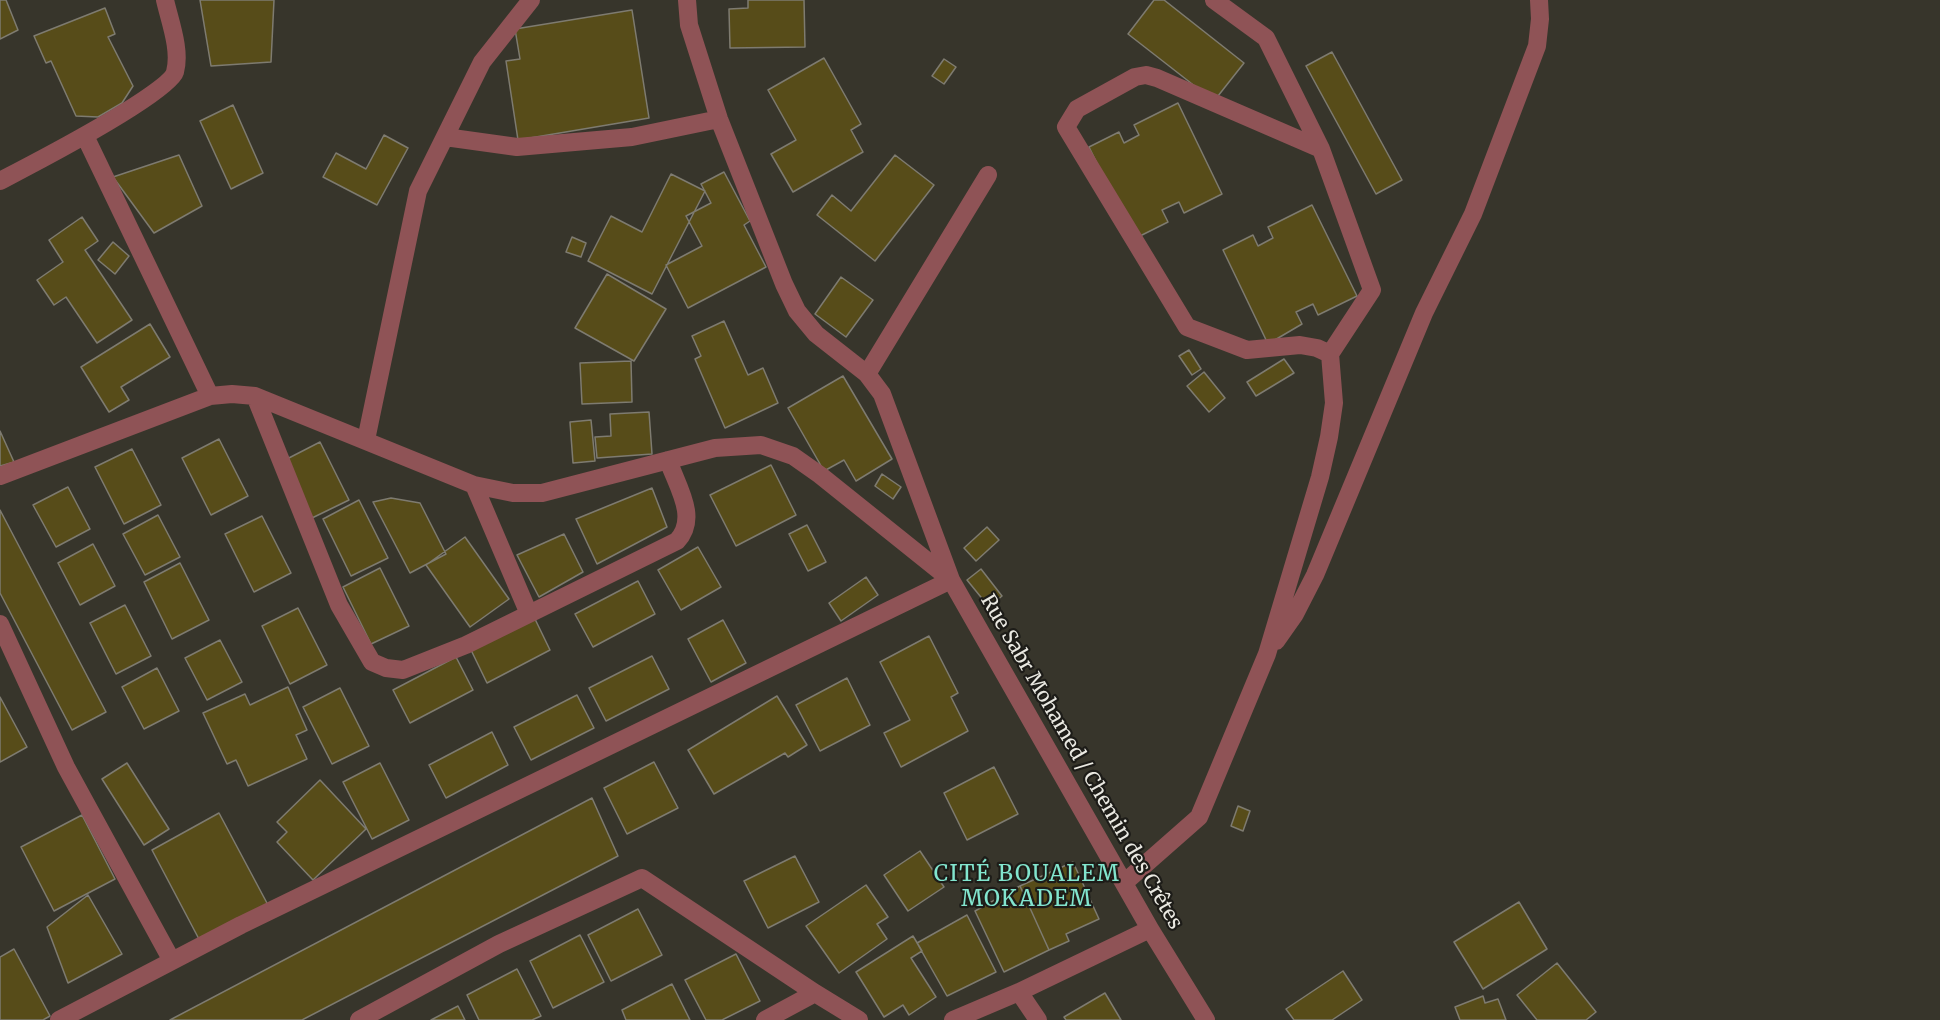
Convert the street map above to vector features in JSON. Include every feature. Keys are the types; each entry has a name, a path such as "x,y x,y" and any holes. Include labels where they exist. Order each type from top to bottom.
{"street":[{"path":"0,181 85,136 160,89 174,75 177,56 165,0"},
{"path":"366,440 418,191 482,62 531,0"},
{"path":"59,1020 241,925 951,580 882,394 867,374 816,334 797,311 784,284 719,119 689,25 687,0"},
{"path":"1124,883 1199,817 1267,654 1320,477 1334,403 1330,354 1372,290 1321,149 1266,38 1214,0"},
{"path":"1267,654 1295,614 1315,575 1424,313 1473,214 1537,46 1540,19 1539,0"},
{"path":"1321,149 1146,75 1135,77 1077,109 1066,127 1187,327 1247,350 1300,345 1317,348 1330,354"},
{"path":"445,137 517,147 632,137 719,119"},
{"path":"85,136 210,396"},
{"path":"867,374 988,175"},
{"name":"Rue Sabr Mohamed / Chemin des Crêtes","path":"0,476 210,396 232,394 255,396 474,485 513,493 543,492 715,448 761,446 793,456 951,580 1150,929 1206,1020"},
{"path":"255,396 339,605 372,662 386,668 403,670 466,645 669,545 683,535 688,519 687,510 668,460"},
{"path":"474,485 529,614"},
{"path":"0,624 66,767 172,961"},
{"path":"363,1019 499,944 642,878 859,1020"},
{"path":"953,1020 1019,992 1150,929"},
{"path":"1019,992 1038,1020"},
{"path":"765,1020 815,993"}],"building":[{"path":"0,0 6,0 18,30 0,39"},
{"path":"200,0 274,0 271,62 211,66"},
{"path":"748,0 804,0 805,47 730,48 729,9 748,8"},
{"path":"1154,0 1164,0 1244,63 1214,101 1128,34"},
{"path":"105,8 115,34 108,37 133,86 122,103 98,117 76,116 51,61 46,63 34,36"},
{"path":"632,10 649,118 518,140 506,61 520,59 515,29"},
{"path":"1332,52 1402,180 1376,194 1306,66"},
{"path":"824,58 861,124 851,130 863,152 793,192 771,154 796,140 768,90"},
{"path":"944,59 956,67 944,84 932,76"},
{"path":"1178,103 1222,194 1184,213 1179,202 1162,210 1168,222 1134,239 1089,147 1119,132 1124,143 1139,135 1134,125"},
{"path":"233,105 263,173 231,189 200,121"},
{"path":"384,135 408,148 377,205 323,177 336,153 366,169"},
{"path":"179,155 202,206 154,233 113,177"},
{"path":"895,155 934,185 875,261 817,215 832,195 851,211"},
{"path":"724,172 750,221 744,225 766,267 688,308 666,265 702,246 686,216 711,203 701,184"},
{"path":"671,174 705,191 652,294 588,261 611,216 642,232"},
{"path":"1312,205 1357,296 1318,315 1313,304 1296,312 1302,324 1268,344 1223,250 1253,235 1258,246 1273,238 1268,227"},
{"path":"82,217 98,241 85,250 132,320 97,343 66,297 54,305 37,280 63,262 49,240"},
{"path":"572,237 586,243 581,257 566,252"},
{"path":"113,242 129,256 115,274 98,260"},
{"path":"607,274 666,309 634,361 575,328"},
{"path":"841,277 873,300 846,337 815,314"},
{"path":"724,321 748,375 763,368 778,403 725,428 695,359 701,356 692,336"},
{"path":"150,324 170,357 121,387 129,400 109,412 81,367"},
{"path":"1189,350 1201,369 1192,375 1179,356"},
{"path":"1284,359 1294,373 1256,396 1247,382"},
{"path":"631,361 632,402 582,404 580,363"},
{"path":"1204,372 1225,398 1209,412 1187,386"},
{"path":"843,376 892,459 856,481 844,460 824,471 788,408"},
{"path":"649,412 652,454 597,458 595,437 611,436 610,414"},
{"path":"591,420 595,461 573,463 570,422"},
{"path":"0,431 14,462 0,466"},
{"path":"219,439 248,496 211,515 182,458"},
{"path":"320,442 349,500 312,518 283,461"},
{"path":"132,449 161,505 124,524 95,467"},
{"path":"771,465 796,515 736,546 710,495"},
{"path":"882,474 901,487 893,499 875,486"},
{"path":"68,487 90,529 56,547 33,505"},
{"path":"652,488 667,527 597,564 576,519"},
{"path":"391,498 420,503 446,554 410,573 373,502"},
{"path":"359,500 388,558 351,576 323,519"},
{"path":"0,510 106,712 72,730 0,593"},
{"path":"158,515 180,557 145,575 123,534"},
{"path":"262,516 291,573 254,592 225,534"},
{"path":"807,525 826,562 808,571 789,534"},
{"path":"987,527 999,540 976,561 964,548"},
{"path":"564,534 583,572 539,597 517,555"},
{"path":"465,537 509,599 470,627 426,565"},
{"path":"93,544 115,586 80,605 58,563"},
{"path":"698,547 721,587 681,610 658,570"},
{"path":"180,563 209,620 172,639 144,582"},
{"path":"380,568 409,626 371,644 343,587"},
{"path":"981,569 1002,596 989,607 967,580"},
{"path":"866,577 878,595 841,621 829,603"},
{"path":"638,581 655,614 593,647 575,614"},
{"path":"125,605 151,656 116,674 90,623"},
{"path":"298,608 327,665 290,684 262,626"},
{"path":"534,617 550,650 487,683 471,650"},
{"path":"723,620 746,663 711,682 688,639"},
{"path":"929,636 958,693 951,697 968,731 901,767 884,733 910,720 880,662"},
{"path":"220,640 242,682 207,700 185,658"},
{"path":"652,656 669,689 606,721 589,688"},
{"path":"456,657 473,690 410,723 393,690"},
{"path":"157,668 179,711 144,729 122,687"},
{"path":"847,678 870,725 820,751 796,705"},
{"path":"288,687 307,730 296,735 307,759 248,786 236,760 227,764 203,713 245,694 250,705"},
{"path":"340,688 369,746 332,764 303,707"},
{"path":"577,695 594,728 531,760 514,727"},
{"path":"777,696 807,745 788,757 785,753 714,794 688,750"},
{"path":"0,697 27,747 0,762"},
{"path":"492,732 508,765 446,798 429,765"},
{"path":"654,762 678,808 627,834 604,788"},
{"path":"127,763 169,829 144,845 102,779"},
{"path":"380,763 409,820 372,839 343,782"},
{"path":"994,767 1018,814 967,840 944,793"},
{"path":"320,780 366,829 313,880 277,842 287,832 277,822"},
{"path":"592,798 618,856 302,1020 170,1020"},
{"path":"1238,806 1250,811 1243,831 1231,826"},
{"path":"219,813 268,905 200,941 152,850"},
{"path":"82,815 115,879 54,911 21,847"},
{"path":"920,851 944,887 908,911 884,875"},
{"path":"795,856 819,902 768,928 744,881"},
{"path":"1073,862 1099,919 1066,934 1069,941 1049,950 1020,886"},
{"path":"866,885 888,917 877,924 887,939 839,973 806,926"},
{"path":"1020,886 1049,950 1004,972 975,911"},
{"path":"88,895 122,954 68,983 47,927"},
{"path":"1519,902 1547,949 1483,989 1454,942"},
{"path":"638,909 662,955 611,981 588,935"},
{"path":"967,915 996,972 947,996 917,943"},
{"path":"580,935 604,982 553,1008 530,961"},
{"path":"913,936 922,951 911,958 936,997 909,1015 903,1005 884,1017 856,972"},
{"path":"14,949 50,1016 43,1020 0,1020 0,957"},
{"path":"736,954 760,1001 722,1020 706,1020 685,980"},
{"path":"1557,963 1596,1012 1586,1020 1537,1020 1517,995"},
{"path":"517,969 541,1016 532,1020 479,1020 467,995"},
{"path":"1343,971 1362,1000 1332,1020 1294,1020 1286,1009"},
{"path":"672,984 690,1020 626,1020 622,1010"},
{"path":"1105,993 1121,1020 1066,1020 1064,1017"},
{"path":"1483,996 1485,1003 1498,999 1506,1020 1460,1020 1455,1007"},
{"path":"458,1006 465,1020 431,1020"}],"district":[{"name":"CITÉ BOUALEM MOKADEM","path":"1027,888"}]}
